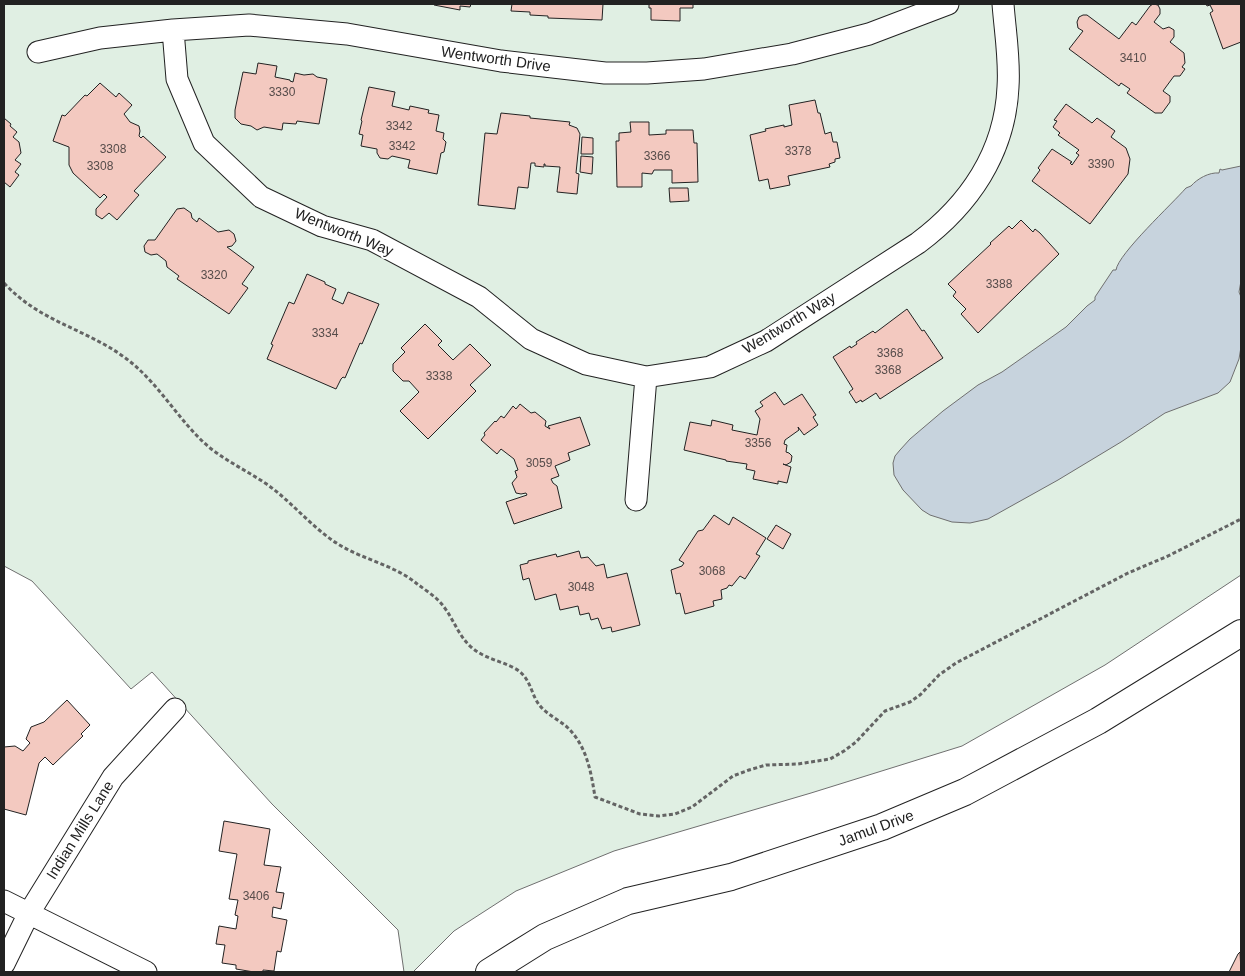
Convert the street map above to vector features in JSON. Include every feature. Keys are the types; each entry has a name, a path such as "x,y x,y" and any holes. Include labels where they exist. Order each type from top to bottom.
{"street":[{"name":"Wentworth Drive","path":"38,52 100,38 173,30 249,25 347,34 500,61 605,73 704,69 792,54 869,34 948,4"},
{"name":"Wentworth Way","path":"173,30 176,79 204,144 261,197 322,226 372,240 480,297 531,339 586,364 646,377 710,367 766,341 918,243 955,212 983,173 993,153 1005,111 1009,71 1003,4"},
{"path":"636,500 646,377"},
{"name":"Jamul Drive","path":"489,972 544,937 628,901 731,877 882,827 965,792 1098,721 1241,633"},
{"name":"Indian Mills Lane","path":"4,964 29,913 113,777 175,709"},
{"path":"4,901 146,972"}],"path":[{"path":"4,283 14,294 39,312 95,340 135,365 198,437 224,458 266,483 326,536 360,556 413,580 435,598 444,607 461,635 471,647 484,656 515,668 522,674 529,681 541,707 567,727 577,739 589,764 595,797 640,814 659,816 675,814 692,807 733,776 766,765 815,762 830,759 856,742 885,711 910,702 920,695 939,675 956,663 1120,577 1168,556 1241,519"}],"green space":[{"path":"4,4 1241,4 1241,575 1105,665 962,746 614,851 516,891 454,931 413,972 404,972 398,930 272,804 152,672 131,689 32,581 4,566"}],"shaded area":[{"path":"1241,166 1241,281 1239,292 1241,297 1241,347 1239,359 1230,382 1218,393 1165,413 1058,480 988,519 970,523 952,522 930,515 922,510 903,490 894,475 893,463 895,456 910,439 978,385 1002,372 1066,327 1095,300 1095,297 1113,270 1116,270 1126,253 1186,188 1204,176 1219,173 1220,169"}],"building":[{"path":"434,4 471,4 470,7 460,6 460,10"},
{"path":"512,4 603,4 602,20 548,18 548,16 530,15 530,12 511,11"},
{"path":"649,4 693,4 693,8 680,8 680,21 651,20"},
{"path":"1153,4 1158,5 1160,9 1160,14 1154,22 1163,29 1169,27 1174,30 1174,37 1170,42 1184,53 1185,63 1182,67 1185,69 1180,76 1174,76 1163,91 1170,96 1170,102 1162,113 1155,113 1127,93 1130,89 1121,83 1119,86 1069,49 1083,31 1078,28 1077,22 1079,17 1087,15 1119,39 1132,22 1136,25"},
{"path":"1206,4 1241,4 1241,42 1223,49 1210,13 1213,11 1210,5 1207,6"},
{"path":"258,63 277,66 275,77 293,82 295,73 313,74 327,79 319,124 297,121 296,124 283,123 282,130 264,127 257,130 251,126 241,124 235,118 243,72 256,74"},
{"path":"100,83 116,97 119,93 132,105 124,114 130,122 139,126 139,136 141,138 143,136 166,157 134,191 139,195 117,220 109,213 102,219 96,215 96,209 107,197 104,194 100,198 73,173 69,165 69,147 53,141 62,115 65,116 85,95 87,96"},
{"path":"369,87 395,92 392,106 409,110 410,106 429,110 428,113 439,115 436,131 444,133 443,139 446,142 444,152 441,153 437,174 408,168 410,160 392,156 388,159 380,158 377,149 361,146 363,135 359,134"},
{"path":"815,100 825,134 831,132 833,142 837,142 840,158 835,159 835,162 829,164 830,167 788,176 790,185 770,189 768,179 759,181 750,135 766,131 765,129 792,125 789,105"},
{"path":"1066,104 1092,123 1097,118 1115,131 1111,137 1126,148 1130,159 1128,174 1090,224 1032,181 1040,170 1038,168 1052,149 1072,162 1070,163 1072,165 1079,155 1076,153 1079,150 1058,135 1060,133 1053,127 1057,121 1054,120"},
{"path":"501,113 570,122 569,125 577,128 580,134 576,173 579,174 577,194 557,192 560,167 545,166 545,164 544,167 535,166 535,163 531,163 528,188 518,187 515,209 478,205 485,133 497,134"},
{"path":"4,118 17,132 13,137 19,142 21,153 15,160 21,164 15,172 19,175 10,187 4,182"},
{"path":"630,122 649,122 649,135 666,134 666,130 693,130 694,143 697,143 698,182 672,183 672,170 654,170 652,174 642,173 642,187 617,187 616,141 619,141 619,133 631,132"},
{"path":"582,137 593,138 593,154 581,154"},
{"path":"581,156 593,157 592,174 580,172"},
{"path":"669,188 688,188 689,201 670,202"},
{"path":"184,208 191,213 192,218 197,222 199,218 218,232 229,230 234,234 236,241 232,246 227,247 254,267 242,284 248,288 229,314 177,279 179,276 167,267 166,261 157,254 151,255 145,252 144,246 148,240 155,240 177,209"},
{"path":"1021,220 1033,232 1035,229 1040,233 1059,254 978,333 961,314 966,309 953,296 956,292 948,284 1009,226 1012,229"},
{"path":"307,274 336,289 332,299 343,304 348,292 379,304 345,378 341,379 336,389 267,359 273,345 271,344 289,302 294,304"},
{"path":"907,309 943,358 880,399 876,393 862,402 861,400 856,403 849,392 853,389 833,357 850,346 851,348 857,344 856,342 873,331 875,333"},
{"path":"425,324 442,341 438,345 453,360 470,344 491,365 470,385 476,391 428,439 400,411 419,392 409,381 403,381 393,371 393,364 405,352 401,348"},
{"path":"775,392 784,405 802,394 816,415 813,417 818,425 804,435 798,427 799,430 785,440 784,444 787,445 786,452 792,456 791,462 786,465 783,464 791,467 787,483 778,481 778,484 753,479 755,471 746,469 747,464 726,461 684,450 690,422 711,426 712,420 733,425 732,430 757,435 760,419 755,411 763,406 760,402"},
{"path":"520,404 531,413 535,412 546,421 545,426 550,429 548,426 580,417 590,445 568,453 570,460 555,466 559,476 551,479 557,486 562,508 514,524 506,502 527,495 526,493 516,493 512,483 517,477 515,471 518,470 514,459 501,449 497,454 481,440 485,435 484,433 495,421 501,416 504,418 513,406 516,409"},
{"path":"714,515 729,525 733,517 766,538 756,554 760,556 745,579 740,576 732,586 729,585 721,590 722,599 713,601 714,606 685,614 680,593 676,594 671,570 682,566 684,563 679,560 698,531 703,530"},
{"path":"776,525 791,534 783,549 767,539"},
{"path":"579,551 581,558 588,557 596,566 604,564 607,578 627,573 640,625 612,632 611,627 602,629 598,618 591,620 589,613 580,615 578,606 560,610 556,594 535,600 529,578 523,580 520,565 556,554 557,557"},
{"path":"67,700 90,725 81,734 83,736 53,765 45,757 39,763 26,815 4,809 4,747 15,746 23,751 30,743 26,739 31,727 44,722"},
{"path":"224,821 270,829 264,865 281,867 276,892 284,893 281,909 273,907 272,917 287,920 281,952 277,951 274,971 263,970 263,972 254,972 236,969 236,965 222,963 225,945 216,944 219,926 236,929 238,916 235,915 238,900 229,899 237,854 219,851"},
{"path":"1240,952 1241,972 1229,972 1238,954"}]}
